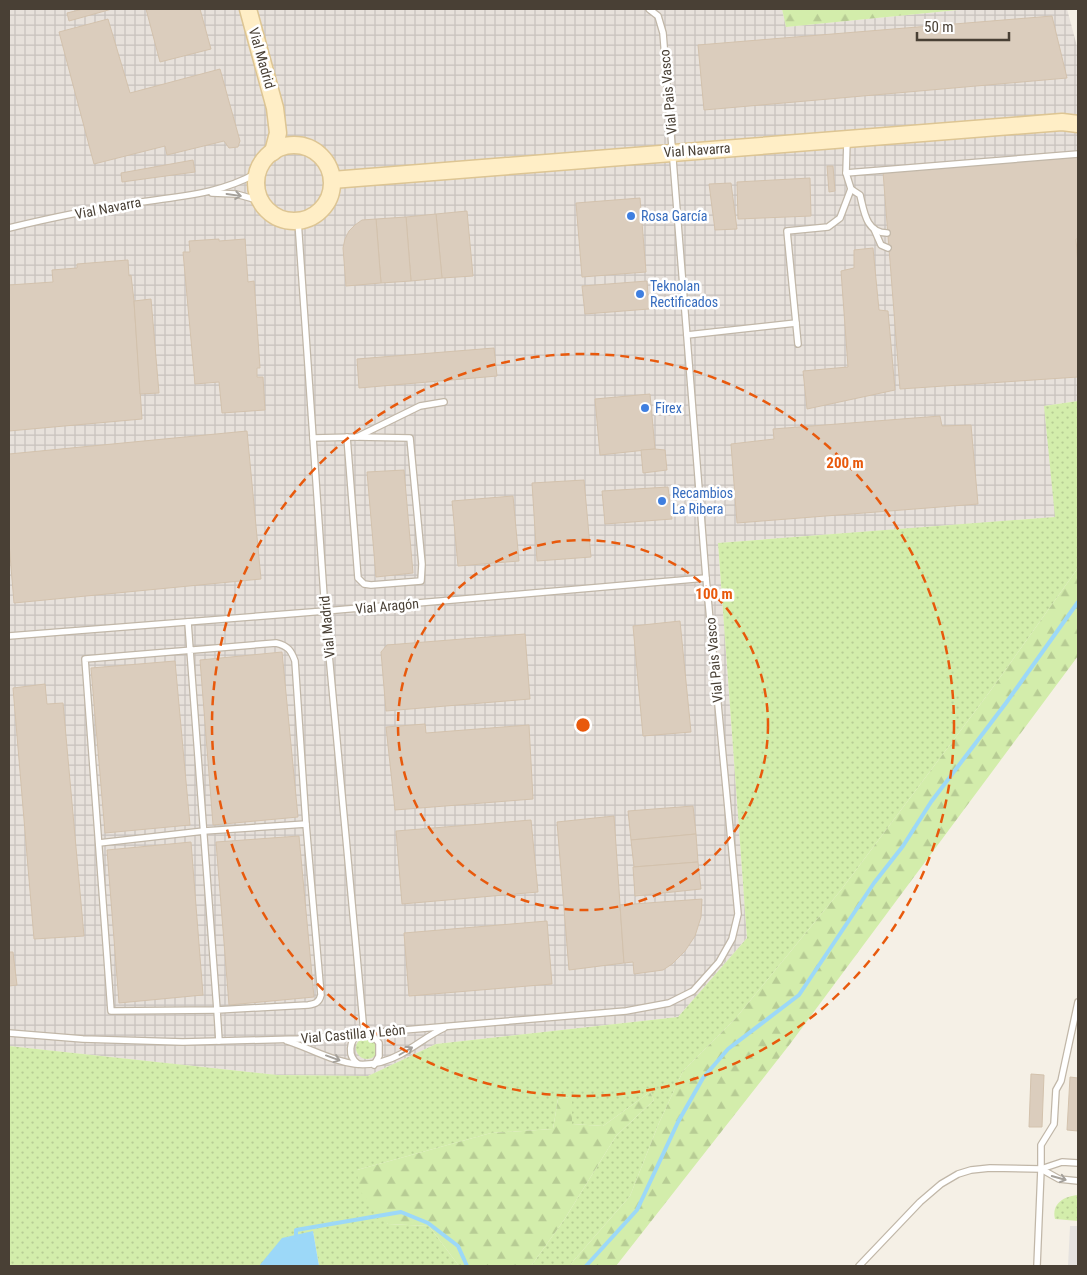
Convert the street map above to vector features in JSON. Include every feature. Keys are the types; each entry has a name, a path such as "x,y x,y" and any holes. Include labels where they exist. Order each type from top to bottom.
{"street":[{"name":"Vial Madrid","path":"248,9 275,108 278,133 273,152"},
{"name":"Vial Madrid","path":"275,108 290,132 304,147"},
{"name":"Vial Navarra","path":"1062,122 1078,117"},
{"name":"Vial Navarra","path":"332,180 847,138 1062,122 1078,124"},
{"path":"284,147 304,147 321,156 328,167 332,180 330,195 324,208 312,217 298,221 283,220 270,213 261,201 256,190 257,173 263,162 273,152 284,147"}],"lane":[{"name":"Vial Pais Vasco","path":"649,9 658,16 663,33 706,578 738,914 732,938 719,962 693,991"},
{"path":"798,344 787,231 828,227 840,218 851,189 846,173 847,138"},
{"path":"846,173 1078,154"},
{"name":"Vial Navarra","path":"9,228 134,203 207,193 242,182 257,173"},
{"path":"851,189 860,195 867,220 874,229 881,245 888,248"},
{"name":"Vial Navarra","path":"207,193 236,194 261,201"},
{"name":"Vial Madrid","path":"298,221 325,611 362,1033"},
{"path":"874,229 880,233 887,233"},
{"path":"687,334 796,323"},
{"path":"357,437 420,406 444,402"},
{"path":"313,438 347,437 410,438 422,564 421,581 371,586 364,584 358,578 347,437"},
{"name":"Vial Aragón","path":"9,636 706,578"},
{"path":"188,622 219,1041"},
{"path":"285,645 292,652 295,662 306,824 320,1000 315,1004 308,1005 217,1010 111,1012 85,659 190,650 285,645"},
{"path":"99,843 306,824"},
{"name":"Vial Castilla y Leòn","path":"9,1033 83,1039 183,1042 282,1039 626,1011 669,1004 693,991"},
{"path":"1037,1266 1041,1146 1054,1124 1056,1090 1061,1081 1078,1002"},
{"path":"282,1039 342,1061 373,1066 400,1054 436,1032 450,1026"},
{"path":"360,1065 356,1064 352,1058 350,1046 352,1039 362,1033 373,1036 379,1043 379,1056 373,1066"},
{"path":"859,1266 920,1202 941,1184 958,1174 971,1170 990,1168 1041,1169 1062,1162 1078,1163"},
{"path":"1041,1169 1059,1179 1078,1181"}],"shaded area":[{"path":"9,9 782,9 786,27 968,9 1067,9 1078,50 1078,401 1044,406 1056,517 718,543 747,938 678,1017 436,1044 368,1076 277,1075 9,1046"},
{"path":"1070,1226 1078,1226 1078,1266 1068,1266"}],"green space":[{"path":"782,9 968,9 786,27"},
{"path":"1078,401 1078,568 991,690 841,890 735,1019 683,1071 659,1123 630,1196 569,1266 531,1266 564,1220 616,1136 654,1100 650,1092 603,1126 572,1124 572,1096 558,1099 553,1129 491,1133 357,1170 388,1224 429,1226 459,1266 319,1266 313,1231 259,1266 9,1266 9,1046 277,1075 368,1076 436,1044 678,1017 747,938 718,543 1055,517 1044,406"},
{"path":"1078,568 1078,656 790,1044 616,1266 569,1266 630,1196 659,1123 683,1071 735,1019 841,890 991,690"},
{"path":"367,1037 377,1044 378,1048 371,1058 367,1059 357,1052 356,1048 363,1038"},
{"path":"650,1092 654,1100 616,1136 564,1220 531,1266 459,1266 429,1226 388,1224 359,1190 357,1170 491,1133 553,1129 558,1099 572,1096 572,1124 603,1126"},
{"path":"1078,1195 1078,1221 1055,1219 1055,1209 1060,1201"}],"water":[{"path":"313,1231 319,1266 259,1266 282,1238"}],"building":[{"path":"83,9 112,9 69,21 67,13"},
{"path":"146,9 200,9 211,49 160,62"},
{"path":"1052,16 1067,78 704,110 698,45"},
{"path":"108,19 130,93 220,69 240,141 238,147 229,148 224,141 167,155 165,146 94,164 59,32"},
{"path":"1078,156 1078,239 1076,239 1078,265 1078,377 900,389 883,172"},
{"path":"193,160 195,172 122,182 121,173"},
{"path":"827,166 833,166 835,191 829,192"},
{"path":"810,178 811,216 738,219 737,182"},
{"path":"731,183 737,229 715,230 709,184"},
{"path":"640,198 646,272 582,277 576,203"},
{"path":"467,211 473,276 442,278 436,214"},
{"path":"436,214 442,278 411,281 406,217"},
{"path":"406,217 411,281 381,283 376,219"},
{"path":"376,219 381,283 346,286 343,248 345,239 349,231 362,220"},
{"path":"219,239 219,241 245,239 248,282 254,281 260,368 257,368 257,377 263,377 265,410 222,413 219,382 195,384 183,252 190,252 189,241"},
{"path":"873,248 879,310 888,311 895,390 807,409 803,371 848,367 841,271 854,268 854,250"},
{"path":"128,260 134,301 142,419 9,431 9,285 53,282 52,270 77,268 77,264"},
{"path":"647,281 649,309 585,314 582,286"},
{"path":"151,299 159,393 140,394 134,301"},
{"path":"494,348 497,376 359,388 357,359"},
{"path":"650,394 655,449 600,455 595,399"},
{"path":"940,416 942,426 971,425 978,504 737,523 731,444 774,439 773,429"},
{"path":"247,431 261,579 14,603 9,543 9,454"},
{"path":"641,450 665,450 667,470 643,473"},
{"path":"404,470 413,573 376,577 367,472"},
{"path":"584,480 591,557 537,561 532,483"},
{"path":"668,487 672,519 605,524 602,491"},
{"path":"513,496 519,561 458,566 452,501"},
{"path":"680,621 691,732 643,736 633,626"},
{"path":"525,634 530,699 386,711 381,652 387,645"},
{"path":"282,652 298,817 213,825 200,660"},
{"path":"175,661 190,825 105,833 91,668"},
{"path":"45,684 47,704 63,703 84,936 34,939 13,688"},
{"path":"425,724 426,733 529,725 533,799 395,810 386,727"},
{"path":"693,806 696,834 631,840 628,811"},
{"path":"614,816 624,963 569,970 557,822"},
{"path":"531,820 538,892 402,904 396,831"},
{"path":"696,834 698,862 634,867 631,840"},
{"path":"299,836 314,997 229,1005 216,842"},
{"path":"191,842 203,995 119,1003 107,850"},
{"path":"698,862 701,889 635,896 633,867"},
{"path":"702,899 701,917 695,936 685,951 663,970 634,974 633,962 624,963 620,905"},
{"path":"547,921 552,984 409,996 404,933"},
{"path":"9,952 13,952 17,985 9,986"},
{"path":"1031,1074 1044,1075 1042,1127 1029,1127"},
{"path":"1070,1077 1078,1078 1078,1131 1067,1130"}],"waterway":[{"path":"586,1266 637,1210 678,1122 703,1078 728,1049 799,995 874,883 903,846 931,802 1006,703 1078,602"},
{"path":"296,1240 296,1230 401,1212 428,1223 458,1246 467,1266"}],"place":[{"name":"Rosa García","path":"631,216"},
{"name":"Teknolan Rectificados","path":"640,294"},
{"name":"Firex","path":"645,408"},
{"name":"Recambios La Ribera","path":"662,501"}]}
